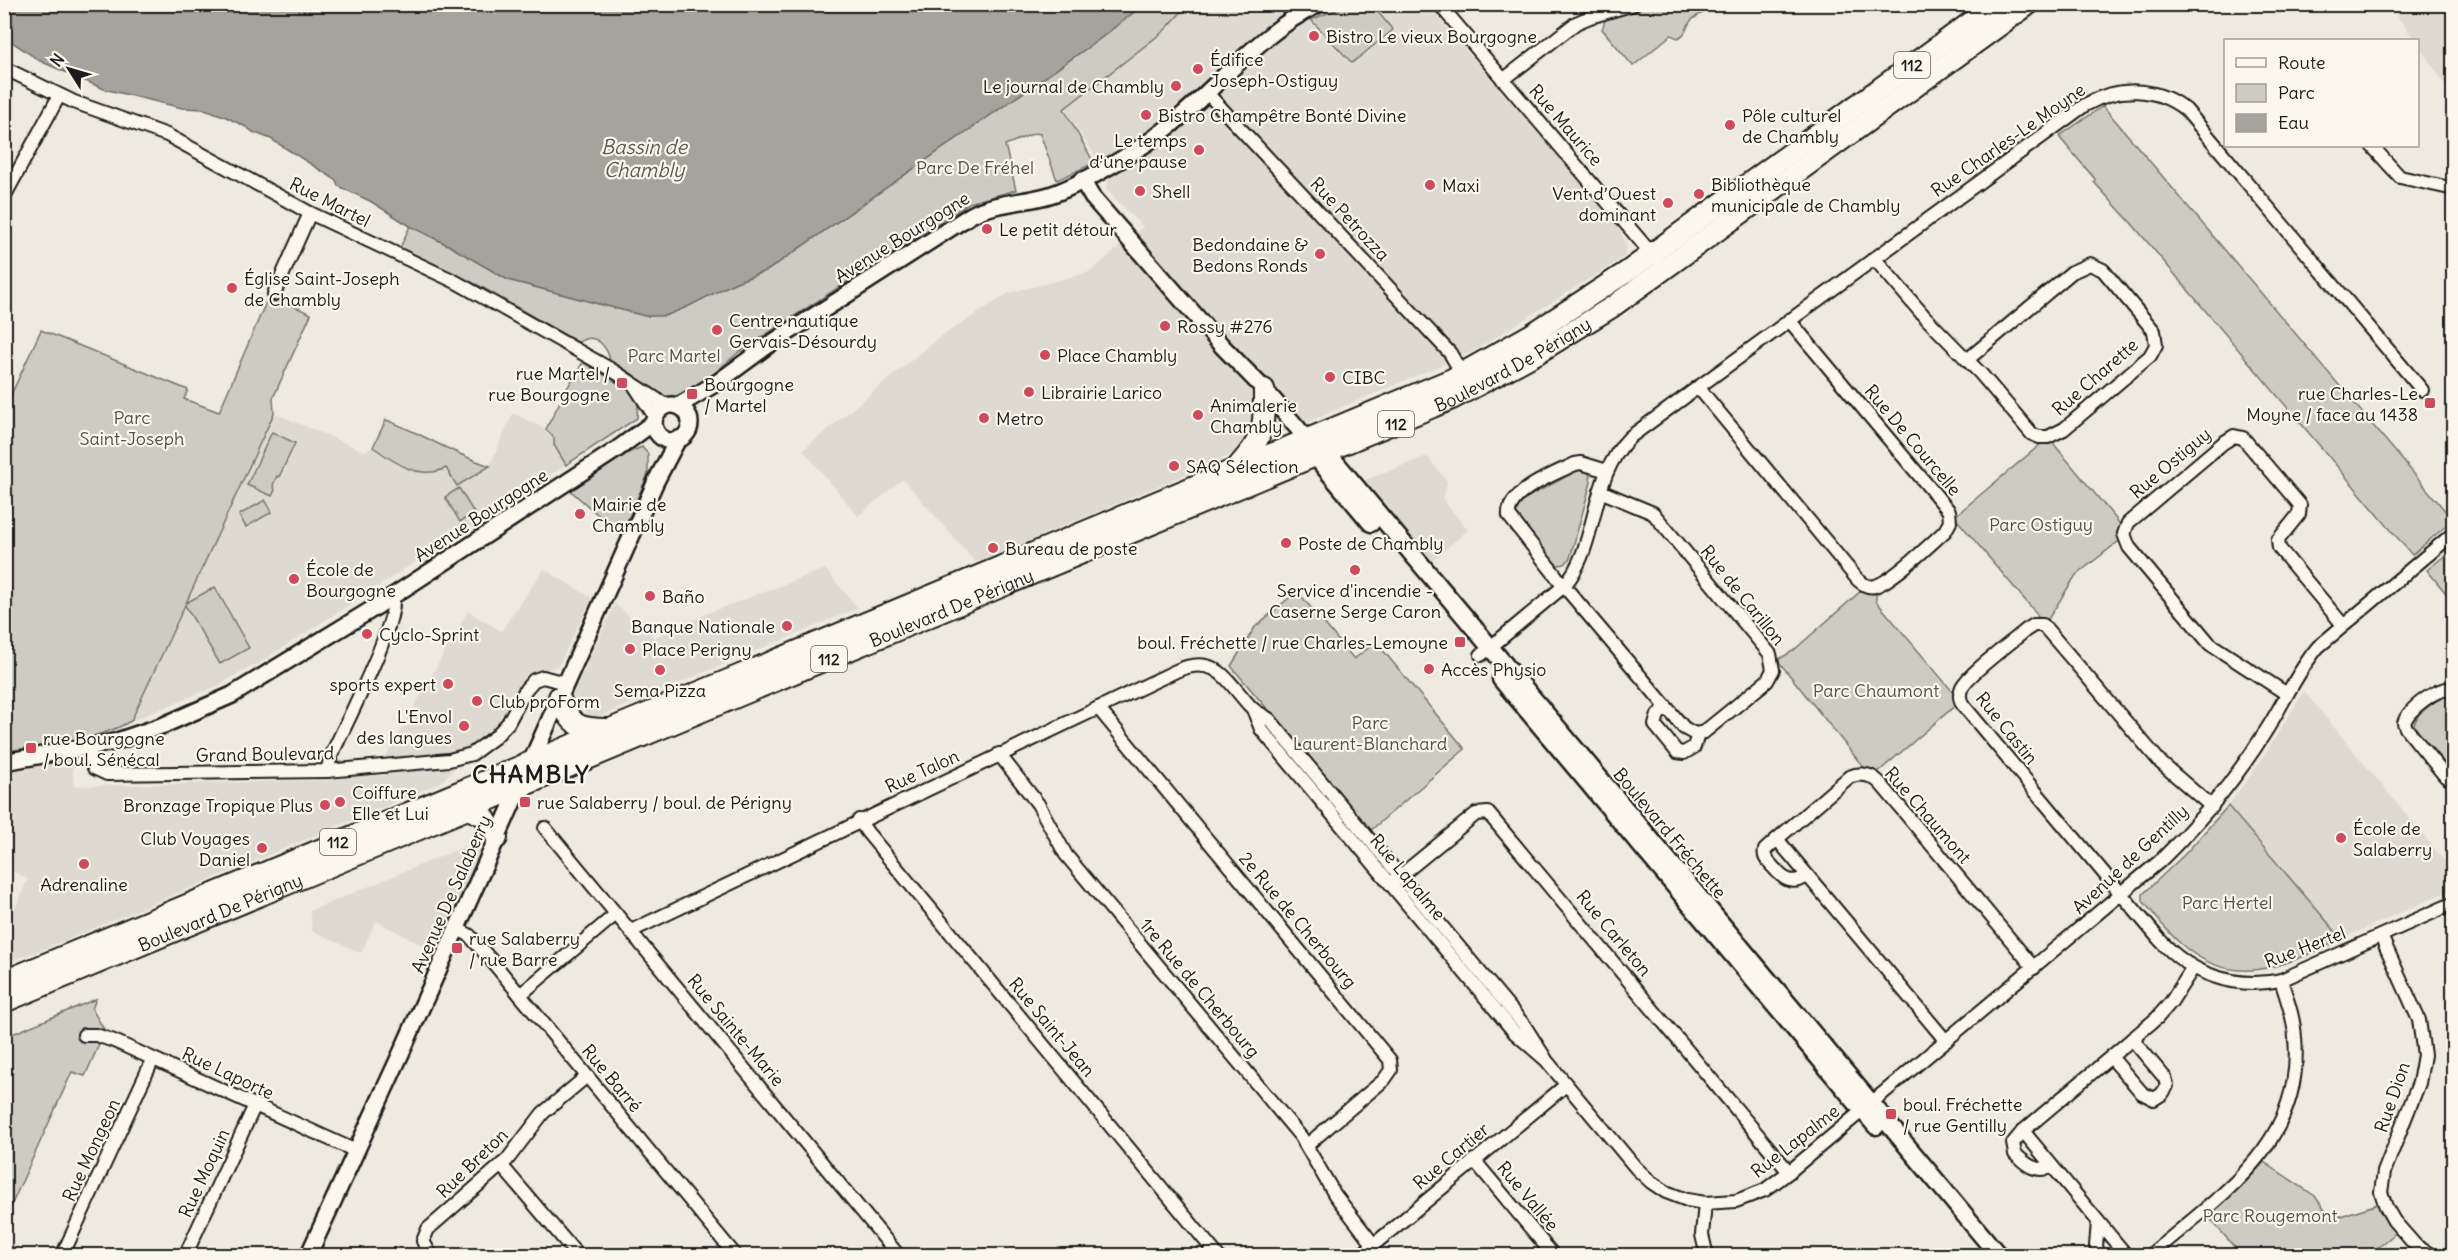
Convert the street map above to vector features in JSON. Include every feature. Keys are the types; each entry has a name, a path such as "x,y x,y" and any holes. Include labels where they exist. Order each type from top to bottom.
{"main road":[{"name":"Boulevard De Périgny","path":"4,981 1235,469 1317,450 1462,374 1569,311 1652,254 1996,4"},
{"name":"Boulevard De Périgny","path":"4,1002 468,809 1317,450 1441,404 1499,375 1591,321 2029,4"},
{"path":"1235,469 1258,443 1262,432 1264,389"},
{"name":"Boulevard Fréchette","path":"1317,450 1867,1106 1999,1256"},
{"path":"562,690 568,716 575,723 587,728 610,729"},
{"path":"468,809 484,816 497,837"},
{"name":"Boulevard Fréchette","path":"1867,1106 1984,1256"}],"street":[{"name":"Avenue Bourgogne","path":"673,406 718,382 767,346 971,215 994,205 1046,196 1082,180 1150,140 1207,93 1279,28 1319,4"},
{"name":"Rue Maurice","path":"1439,4 1664,270"},
{"path":"1503,80 1576,23 1634,4"},
{"name":"Rue Martel","path":"4,68 58,96 167,135 310,213 473,290 673,406"},
{"name":"Rue Charles-Le Moyne","path":"1486,652 1564,586 1580,557 1607,471 1617,452 1630,437 2092,101 2121,92 2157,93 2176,102 2192,115 2422,390"},
{"name":"Rue Petrozza","path":"1207,93 1449,353 1462,374"},
{"path":"4,197 58,96"},
{"path":"2373,147 2400,177 2454,189"},
{"name":"Boulevard Fréchette","path":"1082,180 1092,197 1226,351 1264,389 1317,450"},
{"path":"274,294 310,213"},
{"name":"Rue Charette","path":"1874,258 1924,316 2036,436 2044,438 2064,429 2151,356 2155,348 2156,337 2154,331 2103,270 2090,264 2072,272 1967,360"},
{"name":"Rue De Courcelle","path":"1698,387 1858,580 1872,587 1889,579 1946,531 1950,522 1948,511 1789,320"},
{"name":"Rue Martel","path":"632,382 655,420"},
{"name":"Avenue Bourgogne","path":"689,419 718,382"},
{"path":"673,406 684,411 689,419 687,431 678,439 670,440 661,437 656,431 655,420 660,410 673,406"},
{"name":"Avenue Bourgogne","path":"4,762 88,747 152,729 232,695 392,597 616,450 655,420"},
{"name":"Rue Ostiguy","path":"2288,694 2210,644 2129,547 2124,532 2128,523 2223,442 2234,436 2243,438 2300,505 2299,514 2278,540 2278,548 2343,625"},
{"name":"Avenue Bourgogne","path":"616,450 661,437"},
{"name":"Avenue De Salaberry","path":"656,481 661,437"},
{"name":"Avenue De Salaberry","path":"308,1256 656,481 678,439"},
{"path":"1607,471 1581,463 1575,464 1517,495 1510,505 1509,516 1564,586 1666,707 1687,731 1698,734"},
{"name":"Rue de Carillon","path":"1599,491 1653,513 1770,654 1773,670 1767,681 1708,729 1698,734 1691,749 1684,753 1677,752 1654,725 1658,715 1666,707"},
{"name":"Avenue de Gentilly","path":"1867,1106 2122,894 2178,843 2212,807 2258,743 2312,654 2343,625 2454,533"},
{"path":"327,771 331,756 376,659 391,619 395,603 392,597"},
{"name":"Rue Castin","path":"2122,894 1961,702 1960,693 1968,680 2026,630 2034,625 2043,625 2161,764 2212,807"},
{"name":"Rue Talon","path":"631,931 999,754 1191,666 1211,667 1230,682"},
{"name":"Grand Boulevard","path":"88,747 94,768 107,774 327,771 439,762 468,755 486,745 501,732 528,686 534,680 543,677 562,690"},
{"name":"Rue Lapalme","path":"1230,682 1252,709 1270,720 1396,880 1524,1025 1546,1060 1566,1085 1631,1163 1651,1182 1672,1195 1705,1203 1729,1202 1754,1196 1789,1172 1867,1106"},
{"path":"2454,689 2446,687 2438,690 2410,712 2404,723 2445,776 2454,782"},
{"name":"2e Rue de Cherbourg","path":"1098,708 1390,1060 1391,1070 1384,1080 1307,1144"},
{"name":"1re Rue de Cherbourg","path":"999,754 1038,804 1072,863 1307,1144 1335,1195 1374,1244"},
{"path":"4,768 4,792"},
{"name":"Rue Chaumont","path":"1807,876 1794,881 1784,879 1765,858 1765,850 1849,777 1859,774 1872,776 2034,968"},
{"name":"Rue Carleton","path":"1396,880 1476,814 1485,812 1492,816 1789,1172"},
{"name":"Rue Saint-Jean","path":"860,820 874,841 1218,1256"},
{"name":"Rue Sainte-Marie","path":"545,828 899,1256"},
{"path":"1777,839 1946,1041"},
{"name":"Rue Hertel","path":"2122,894 2163,944 2193,968 2235,982 2257,983 2281,980 2454,903"},
{"path":"520,995 616,914"},
{"name":"Rue Barré","path":"456,928 469,935 736,1256"},
{"name":"Rue Dion","path":"2381,936 2419,1020 2423,1035 2424,1055 2419,1083 2384,1172 2381,1192 2394,1221 2416,1246 2433,1256"},
{"path":"2052,1167 2040,1170 2032,1168 2015,1154 2013,1143 2023,1131 2162,1013 2193,968"},
{"path":"2149,1256 2249,1171 2277,1130 2292,1085 2296,1055 2293,1021 2281,980"},
{"name":"Rue Laporte","path":"84,1035 108,1038 356,1151"},
{"path":"2111,1057 2145,1095 2154,1099 2162,1094 2167,1086 2165,1078 2132,1039"},
{"name":"Rue Mongeon","path":"62,1256 153,1059"},
{"name":"Rue Breton","path":"430,1256 423,1243 426,1231 501,1165 543,1113 587,1076"},
{"name":"Rue Cartier","path":"1359,1256 1566,1085"},
{"name":"Rue Moquin","path":"185,1256 255,1105"},
{"path":"2023,1131 2127,1256"},
{"name":"Rue Vallée","path":"1474,1161 1554,1256"},
{"path":"501,1165 578,1256"},
{"path":"1705,1203 1702,1235 1707,1256"},
{"path":"2098,1222 2096,1246 2099,1256"}],"shaded area":[{"path":"1188,5 1299,5 1295,7 1352,65 1395,30 1374,5 1427,5 1618,225 1627,246 1624,257 1472,352 986,559 975,562 903,479 858,516 803,450 937,339 1009,293 1090,272 1143,227 1105,188 1109,181 1098,160 1064,109 1164,31"},
{"path":"2389,5 2453,5 2453,96 2419,46 2419,39 2414,39"},
{"name":"École de Bourgogne","path":"274,413 364,451 373,447 386,420 417,432 454,452 490,465 513,413 551,432 554,445 566,465 262,661 219,685 131,721"},
{"path":"1427,456 1447,481 1443,500 1468,530 1430,562 1363,481"},
{"path":"544,569 592,598 558,666 528,675 498,726 440,783 44,949 5,963 5,930 28,879 5,867 5,807 13,787 15,769 72,759 74,786 306,781 385,775 385,758 468,611 501,631"},
{"path":"825,569 858,608 591,720 572,696 615,604 654,638 706,614"},
{"name":"École de Salaberry","path":"2304,691 2453,871 2453,889 2342,939 2228,806 2260,762"},
{"path":"487,837 437,953 376,921 361,953 312,931 310,911"}],"green space":[{"name":"Parc De Fréhel","path":"1143,5 1188,5 1164,31 1064,109 1094,163 1057,180 1040,134 1035,133 1005,145 1016,190 969,203 740,351 695,390 678,399 665,397 653,391 631,373 610,361 606,349 595,339 590,338 577,342 480,286 399,250 410,226 508,280 645,316 668,314 695,303 724,287 768,270 1097,41"},
{"path":"1347,5 1372,5 1393,30 1352,63 1311,20"},
{"path":"1648,5 1716,5 1692,20 1681,36 1678,38 1671,35 1633,66 1602,29 1606,18"},
{"path":"2103,106 2453,520 2412,555 2094,182 2095,179 2060,138 2061,135"},
{"name":"Parc Saint-Joseph","path":"269,295 311,314 273,398 274,413 186,603 215,587 249,648 220,664 185,605 131,721 86,738 5,751 5,408 41,330 188,390 184,399 219,412"},
{"path":"583,362 631,391 638,402 637,418 566,465 554,445 554,438 546,429"},
{"path":"386,420 490,466 457,486 446,468 426,472 407,468 373,447"},
{"path":"272,432 295,443 273,485 275,490 272,496 247,485"},
{"name":"Parc Ostiguy","path":"2053,443 2120,524 2119,541 2076,575 2047,621 2039,619 1958,521 1955,522 1955,516 2041,444"},
{"path":"642,447 648,454 648,474 621,535 571,491 628,453"},
{"path":"1580,469 1589,472 1591,482 1570,558 1565,564 1558,565 1552,561 1516,515 1517,508 1524,499"},
{"path":"459,488 474,513 460,522 445,497"},
{"path":"265,500 272,512 246,527 239,515"},
{"path":"2453,549 2453,602 2427,570"},
{"name":"Parc Chaumont","path":"1862,590 1876,593 1876,601 1953,692 1956,705 1877,773 1865,769 1779,662 1779,659 1793,651"},
{"name":"Parc Laurent-Blanchard","path":"1297,591 1354,659 1376,642 1465,749 1370,831 1231,666 1255,627"},
{"path":"2442,696 2453,699 2453,773 2418,732 2414,724 2419,714"},
{"name":"Parc Hertel","path":"2228,806 2342,939 2280,965 2240,970 2220,967 2200,958 2165,928 2143,901 2143,894 2185,854"},
{"path":"96,999 92,1009 105,1031 85,1076 72,1072 5,1219 5,1037"},
{"name":"Parc Rougemont","path":"2264,1162 2315,1196 2331,1219 2378,1204 2383,1216 2397,1232 2369,1255 2241,1255 2207,1215 2244,1184"}],"water":[{"name":"Bassin de Chambly","path":"4,5 1143,5 1097,41 768,270 736,282 665,316 645,316 508,280 410,226 370,201 338,186 336,180 271,139 224,116 204,109 182,108 104,89 40,61 5,37"}],"place":[{"name":"Bistro Le vieux Bourgogne","path":"1314,36"},
{"name":"Édifice Joseph-Ostiguy","path":"1198,69"},
{"name":"Le journal de Chambly","path":"1176,86"},
{"name":"Bistro Champêtre Bonté Divine","path":"1146,115"},
{"name":"Pôle culturel de Chambly","path":"1730,125"},
{"name":"Le temps d'une pause","path":"1199,150"},
{"name":"Maxi","path":"1430,185"},
{"name":"Shell","path":"1140,191"},
{"name":"Bibliothèque municipale de Chambly","path":"1699,194"},
{"name":"Vent d’Ouest dominant","path":"1668,203"},
{"name":"Le petit détour","path":"987,229"},
{"name":"Bedondaine & Bedons Ronds","path":"1320,254"},
{"name":"Église Saint-Joseph de Chambly","path":"232,288"},
{"name":"Rossy #276","path":"1165,326"},
{"name":"Centre nautique Gervais-Désourdy","path":"717,330"},
{"name":"Place Chambly","path":"1045,355"},
{"name":"CIBC","path":"1330,377"},
{"name":"rue Martel / rue Bourgogne","path":"622,383"},
{"name":"Librairie Larico","path":"1029,392"},
{"name":"Bourgogne / Martel","path":"692,394"},
{"name":"rue Charles-Le Moyne / face au 1438","path":"2430,403"},
{"name":"Animalerie Chambly","path":"1198,415"},
{"name":"Metro","path":"984,418"},
{"name":"SAQ Sélection","path":"1174,466"},
{"name":"Mairie de Chambly","path":"580,514"},
{"name":"Poste de Chambly","path":"1286,543"},
{"name":"Bureau de poste","path":"993,548"},
{"name":"Service d'incendie - Caserne Serge Caron","path":"1355,570"},
{"name":"École de Bourgogne","path":"294,579"},
{"name":"Baño","path":"650,596"},
{"name":"Banque Nationale","path":"787,626"},
{"name":"Cyclo-Sprint","path":"367,634"},
{"name":"boul. Fréchette / rue Charles-Lemoyne","path":"1460,642"},
{"name":"Place Perigny","path":"630,649"},
{"name":"Accès Physio","path":"1429,669"},
{"name":"Sema Pizza","path":"660,670"},
{"name":"sports expert","path":"448,684"},
{"name":"Club proForm","path":"477,701"},
{"name":"L'Envol des langues","path":"464,726"},
{"name":"rue Bourgogne / boul. Sénécal","path":"31,748"},
{"name":"Coiffure Elle et Lui","path":"340,802"},
{"name":"rue Salaberry / boul. de Périgny","path":"525,802"},
{"name":"Bronzage Tropique Plus","path":"325,805"},
{"name":"École de Salaberry","path":"2341,838"},
{"name":"Club Voyages Daniel","path":"262,848"},
{"name":"Adrenaline","path":"84,864"},
{"name":"rue Salaberry / rue Barre","path":"457,948"},
{"name":"boul. Fréchette / rue Gentilly","path":"1891,1114"}],"district":[{"name":"CHAMBLY","path":"531,774"}],"park label":[{"name":"Parc Martel","path":"674,355"}]}
